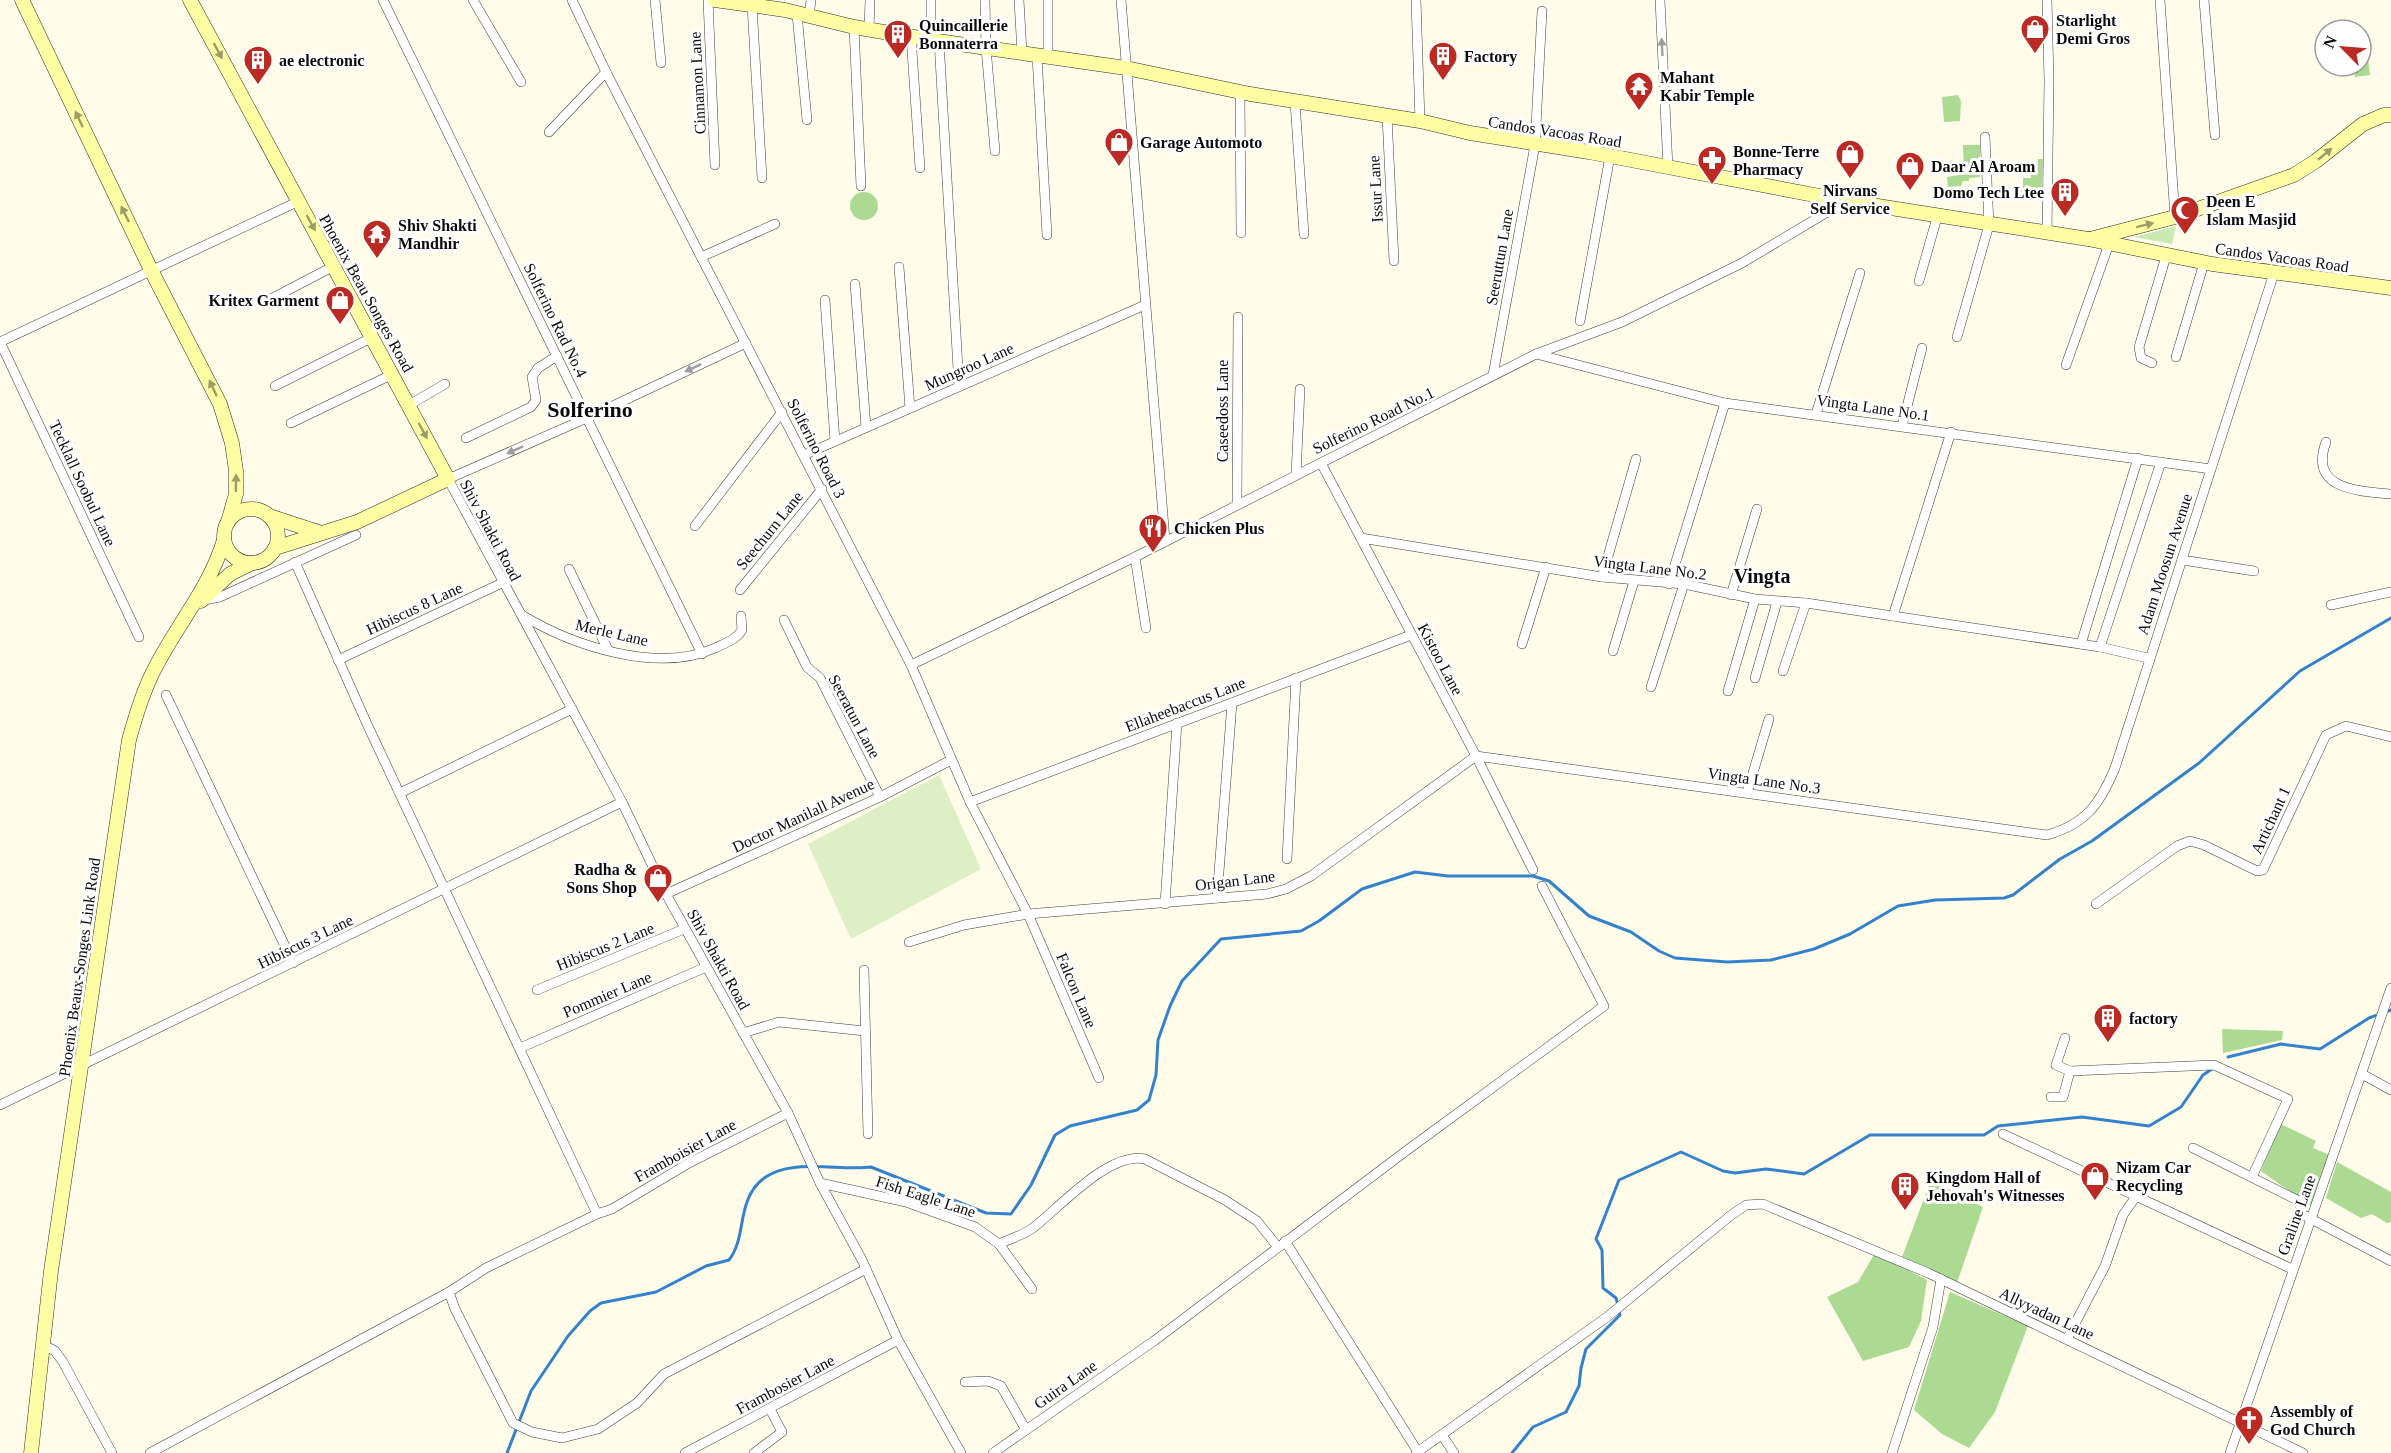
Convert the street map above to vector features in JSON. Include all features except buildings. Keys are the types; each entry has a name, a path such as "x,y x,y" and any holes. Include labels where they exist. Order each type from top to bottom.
{"main road":[{"path":"22,0 153,272 220,404 232,443 236,494 224,540 226,548 237,559 252,563 266,559 275,548 357,522 448,479"},
{"name":"Phoenix Beau Songes Road","path":"190,0 448,479"},
{"name":"Candos Vacoas Road","path":"715,0 745,3 854,27 935,41 1126,69 1295,102 1420,121 1535,145 1610,156 1846,201 1938,214 1989,225 2167,253 2204,263 2391,288"},
{"path":"2088,239 2175,218 2294,175 2316,161 2363,124 2384,115 2391,115"},
{"path":"228,522 233,516 247,509 255,509 269,516 320,532"},
{"path":"269,516 277,528 275,548"},
{"name":"Phoenix Beaux-Songes Link Road","path":"22,1453 32,1386 42,1344 129,740 152,674 197,604 224,540"},
{"name":"Phoenix Beaux-Songes Link Road","path":"197,604 230,574 252,563"},
{"name":"Phoenix Beaux-Songes Link Road","path":"31,1453 41,1380 42,1344"}],"street":[{"name":"Solferino Rad No.4","path":"382,0 702,654"},
{"path":"472,0 521,82"},
{"name":"Solferino Road 3","path":"572,0 606,72 911,665 970,802 1028,914"},
{"path":"655,0 661,63"},
{"name":"Cinnamon Lane","path":"708,0 715,165"},
{"path":"807,120 803,15 811,0"},
{"path":"869,29 870,0"},
{"path":"931,0 959,386"},
{"path":"985,0 986,48 995,151"},
{"path":"1019,0 1022,53"},
{"path":"1047,235 1043,56 1048,0"},
{"path":"1120,0 1165,540"},
{"path":"1416,0 1420,121"},
{"path":"1660,0 1668,168"},
{"path":"2047,0 2049,80 2047,234"},
{"path":"2160,0 2175,218"},
{"path":"2204,0 2215,135"},
{"path":"745,3 762,178"},
{"name":"Seeruttun Lane","path":"1493,375 1535,145 1542,11"},
{"path":"854,27 861,186"},
{"path":"911,36 920,168"},
{"path":"549,132 606,72"},
{"path":"1240,91 1241,233"},
{"path":"1295,102 1304,234"},
{"name":"Issur Lane","path":"1387,116 1394,261"},
{"path":"1957,337 1989,225 1985,137"},
{"path":"1581,321 1610,156"},
{"path":"0,342 153,272 299,201"},
{"name":"Solferino Road No.1","path":"911,665 1135,557 1536,354 1622,322 1742,263 1846,201"},
{"path":"1919,281 1938,214"},
{"path":"701,257 775,224"},
{"path":"2066,365 2109,244"},
{"path":"2152,363 2141,358 2139,347 2167,253"},
{"path":"2175,357 2204,263"},
{"path":"267,301 334,266"},
{"path":"899,267 910,408"},
{"path":"1816,414 1860,273"},
{"name":"Adam Moosun Avenue","path":"2047,835 2068,829 2089,813 2105,793 2274,273"},
{"path":"855,284 866,428"},
{"path":"825,300 835,441"},
{"name":"Mungroo Lane","path":"804,454 1145,304"},
{"name":"Caseedoss Lane","path":"1237,504 1238,317"},
{"path":"275,386 373,337"},
{"name":"Tecklall Soobul Lane","path":"0,342 139,637"},
{"path":"448,479 587,418 746,343"},
{"path":"1902,426 1922,348"},
{"name":"Vingta Lane No.1","path":"1536,354 1725,403 1951,432 2211,470"},
{"path":"466,438 531,407 536,399 531,383 535,371 557,356"},
{"path":"291,423 393,374"},
{"path":"409,405 445,384"},
{"path":"1296,475 1300,389"},
{"path":"1669,584 1725,403"},
{"path":"695,526 782,412"},
{"path":"1893,616 1951,432"},
{"path":"2326,441 2321,455 2322,466 2329,478 2344,488 2391,494"},
{"path":"2081,644 2138,458"},
{"path":"1602,577 1636,459"},
{"path":"2100,647 2161,462"},
{"name":"Kistoo Lane","path":"1321,463 1476,756 1533,870"},
{"name":"Shiv Shakti Road","path":"448,479 622,802 684,929 788,1113 815,1173 866,1269 898,1340 961,1453"},
{"name":"Seechurn Lane","path":"741,590 822,489"},
{"path":"1731,595 1757,508"},
{"path":"197,604 220,597 356,535"},
{"name":"Vingta Lane No.2","path":"1361,538 1602,577 1684,584 1755,599 1806,603 2081,644 2148,658"},
{"path":"1135,557 1146,628"},
{"path":"2181,560 2254,571"},
{"path":"295,562 400,794 597,1214"},
{"path":"1522,644 1545,567"},
{"path":"569,569 608,650"},
{"path":"1613,651 1634,581"},
{"name":"Hibiscus 8 Lane","path":"338,660 502,583"},
{"path":"1651,687 1684,584"},
{"path":"2331,605 2391,592"},
{"path":"1728,691 1755,599"},
{"path":"1755,678 1777,602"},
{"path":"1783,672 1806,603"},
{"name":"Merle Lane","path":"520,613 571,640 608,650 682,659 702,654"},
{"path":"702,654 739,635 742,625 741,616"},
{"name":"Seeratun Lane","path":"784,620 807,667 820,678 880,797"},
{"name":"Ellaheebaccus Lane","path":"970,802 1411,635"},
{"path":"1287,859 1296,678"},
{"path":"166,694 293,963"},
{"path":"1217,898 1232,703"},
{"path":"400,794 572,709"},
{"path":"1747,793 1769,719"},
{"path":"1165,904 1177,723"},
{"name":"Artichant 1","path":"2096,904 2177,846 2190,841 2204,845 2257,871 2263,870 2326,735 2346,726 2391,737"},
{"name":"Vingta Lane No.3","path":"1476,756 2047,835"},
{"name":"Origan Lane","path":"909,942 964,925 1028,914 1165,904 1267,894 1286,889 1311,876 1476,756"},
{"name":"Doctor Manilall Avenue","path":"666,894 880,797 951,760"},
{"name":"Hibiscus 3 Lane","path":"0,1105 622,802"},
{"name":"Guira Lane","path":"993,1453 1154,1341 1281,1244 1604,1006 1542,886"},
{"name":"Falcon Lane","path":"1028,914 1099,1078"},
{"name":"Hibiscus 2 Lane","path":"537,990 684,929"},
{"name":"Pommier Lane","path":"520,1048 706,967"},
{"path":"864,970 868,1134"},
{"name":"Graline Lane","path":"2230,1453 2242,1424 2292,1269 2391,988"},
{"path":"743,1033 779,1022 865,1031"},
{"path":"2065,1038 2056,1065 2070,1071 2214,1065 2288,1099 2252,1177"},
{"path":"2051,1097 2063,1097 2070,1071"},
{"path":"2362,1074 2391,1090"},
{"name":"Framboisier Lane","path":"150,1453 449,1292 486,1268 597,1214 612,1209 689,1163 788,1113"},
{"path":"2003,1134 2292,1269"},
{"path":"2193,1148 2301,1202 2300,1214 2391,1261"},
{"path":"999,1244 1032,1229 1084,1184 1108,1169 1136,1158 1145,1159 1225,1200 1257,1221 1281,1244 1417,1453 1442,1435 1454,1453"},
{"name":"Fish Eagle Lane","path":"820,1183 906,1202 975,1227 999,1244 1032,1289"},
{"path":"2067,1339 2105,1266 2123,1215 2137,1195"},
{"name":"Allyyadan Lane","path":"1442,1435 1607,1317 1746,1205 1763,1204 1941,1279 2303,1453"},
{"path":"449,1292 501,1404 520,1427 561,1438 598,1429 637,1403 664,1374 866,1269"},
{"path":"1892,1453 1933,1327 1941,1279"},
{"name":"Frambosier Lane","path":"685,1453 898,1340"},
{"path":"42,1344 55,1352 63,1362 112,1453"},
{"path":"965,1382 988,1381 1001,1386 1026,1430"},
{"path":"754,1453 782,1432 770,1409"}],"green space":[{"path":"1958,95 1961,101 1960,121 1944,122 1942,97"},
{"path":"1963,145 1980,145 1980,177 1969,178 1969,181 1963,181 1961,186 1948,187 1947,177 1964,174"},
{"path":"2038,159 2043,159 2041,200 2013,198 2013,187 2023,187 2023,178 2031,178 2031,172 2037,172"},
{"path":"864,192 874,196 878,206 874,216 864,220 854,216 850,206 854,196"},
{"path":"2176,226 2172,244 2134,237"},
{"path":"939,775 981,869 851,939 808,844"},
{"path":"2222,1029 2283,1031 2282,1040 2223,1053"},
{"path":"2281,1124 2316,1141 2313,1148 2330,1155 2311,1206 2261,1171"},
{"path":"2337,1162 2391,1192 2391,1222 2387,1223 2372,1214 2361,1218 2326,1198"},
{"path":"1931,1180 1983,1207 1957,1283 1902,1257"},
{"path":"1875,1253 1927,1280 1921,1321 1909,1347 1863,1361 1827,1297 1858,1282"},
{"path":"1950,1292 2028,1326 1995,1412 1969,1448 1942,1434 1914,1410"}],"waterway":[{"path":"507,1453 531,1391 568,1336 590,1311 601,1303 656,1292 706,1266 729,1260 739,1239 747,1202 756,1186 768,1175 784,1169 801,1167 871,1167 986,1213 1011,1214 1031,1185 1055,1135 1070,1126 1137,1110 1149,1100 1156,1075 1158,1040 1170,1006 1182,981 1221,939 1301,931 1319,921 1362,889 1415,872 1448,876 1533,876 1549,881 1589,916 1631,932 1659,951 1675,958 1727,962 1771,960 1814,949 1850,934 1898,906 1935,900 2004,898 2013,895 2060,859 2092,841 2199,763 2300,671 2391,618"},
{"path":"2228,1057 2281,1044 2320,1049 2369,1018 2391,1010"},
{"path":"1618,1305 1616,1298 1603,1288 1602,1250 1596,1239 1619,1180 1681,1152 1723,1171 1735,1173 1766,1169 1804,1174 1870,1135 1984,1135 1998,1126 2082,1117 2149,1126 2181,1107 2203,1075 2212,1069"},
{"path":"1512,1453 1533,1427 1566,1412 1579,1386 1586,1349 1620,1315 1619,1311"}],"place":[{"name":"Starlight Demi Gros","path":"2035,54"},
{"name":"Quincaillerie Bonnaterra","path":"898,60"},
{"name":"Factory","path":"1443,82"},
{"name":"ae electronic","path":"258,86"},
{"name":"Mahant Kabir Temple","path":"1639,112"},
{"name":"Garage Automoto","path":"1119,168"},
{"name":"Nirvans Self Service","path":"1850,180"},
{"name":"Bonne-Terre Pharmacy","path":"1712,186"},
{"name":"Daar Al Aroam","path":"1910,192"},
{"name":"Domo Tech Ltee","path":"2065,218"},
{"name":"Deen E Islam Masjid","path":"2185,236"},
{"name":"Shiv Shakti Mandhir","path":"377,260"},
{"name":"Kritex Garment","path":"340,326"},
{"name":"Chicken Plus","path":"1153,554"},
{"name":"Radha & Sons Shop","path":"658,904"},
{"name":"factory","path":"2108,1044"},
{"name":"Nizam Car Recycling","path":"2095,1202"},
{"name":"Kingdom Hall of Jehovah's Witnesses","path":"1905,1212"},
{"name":"Assembly of God Church","path":"2249,1446"}],"district":[{"name":"Solferino","path":"590,409"},
{"name":"Vingta","path":"1762,576"}]}
